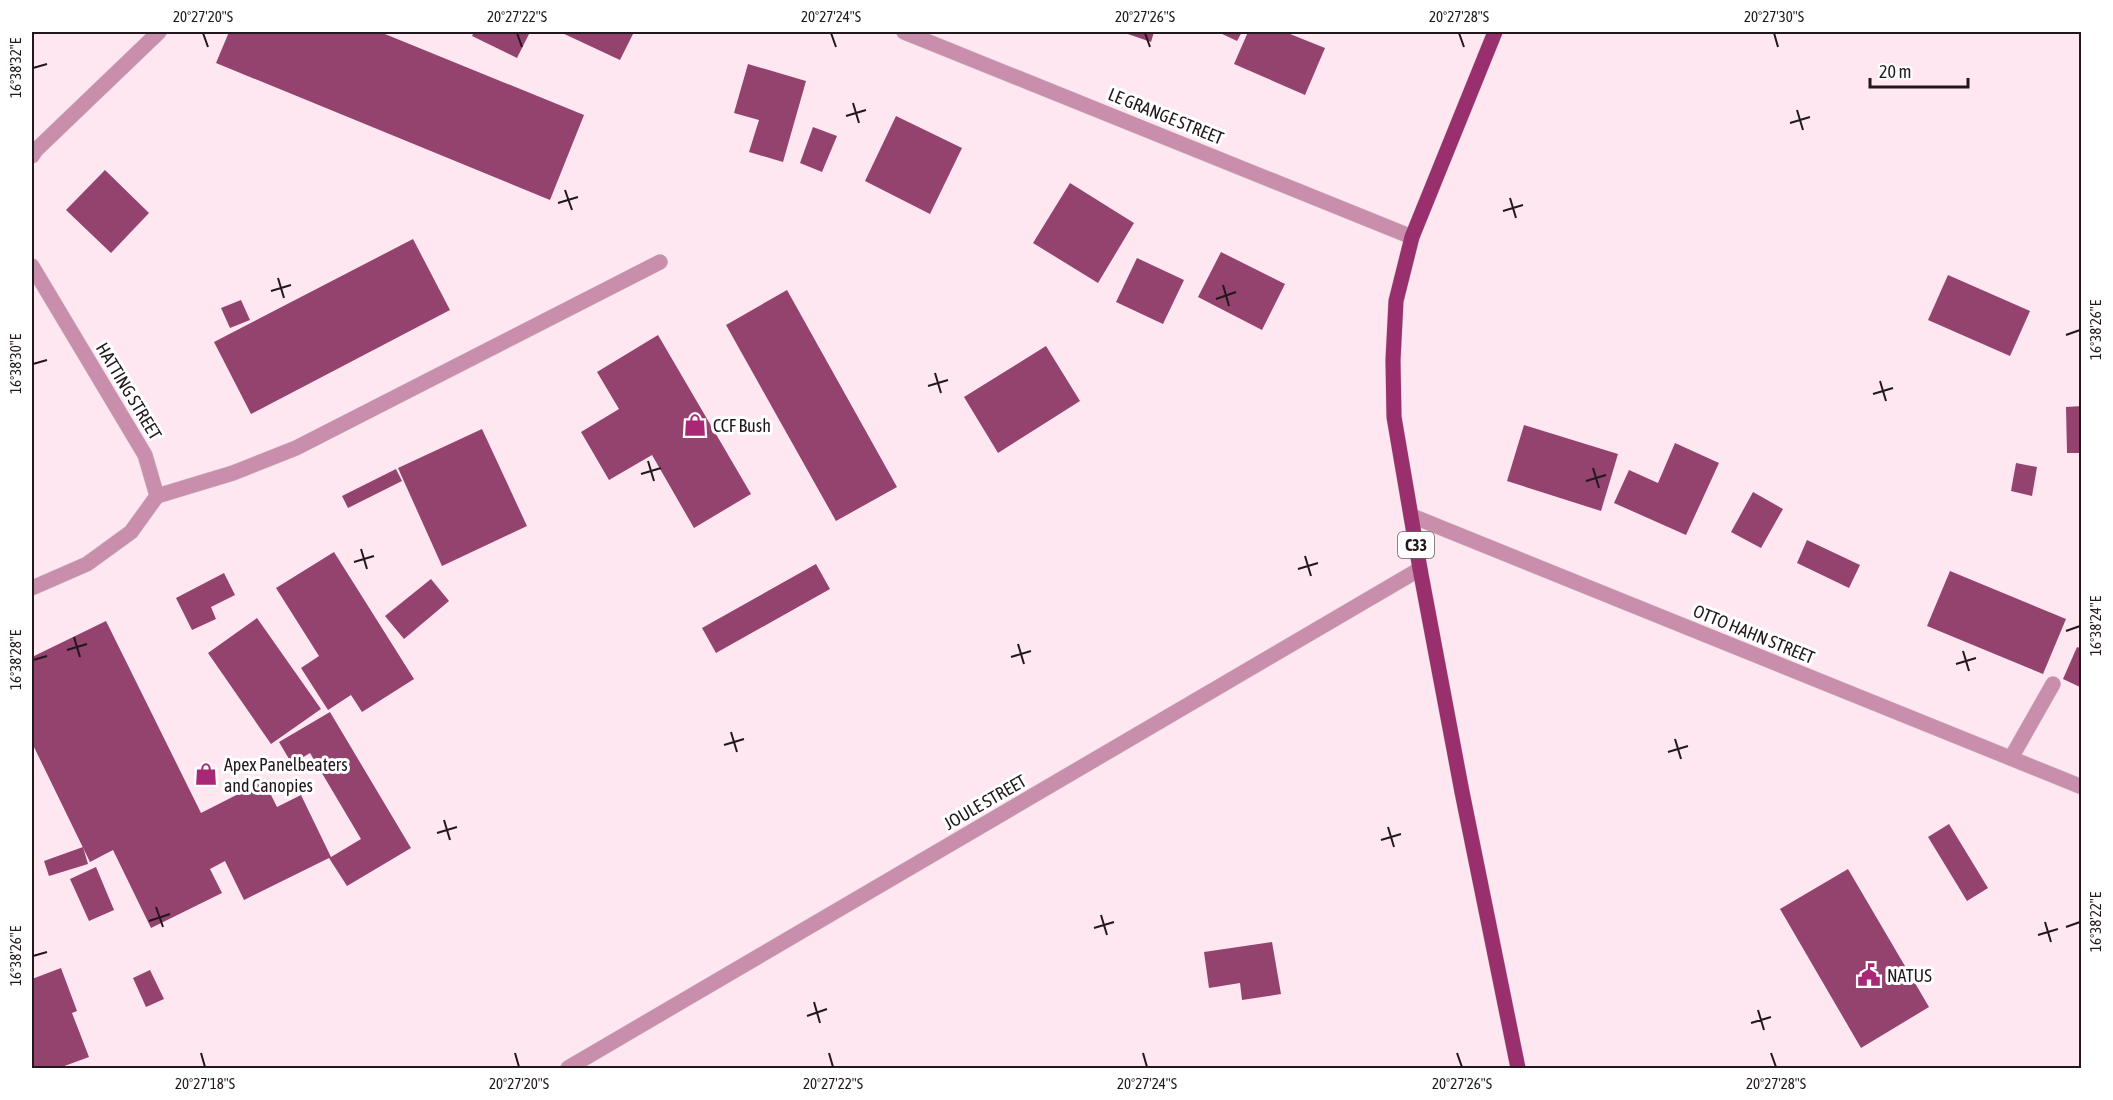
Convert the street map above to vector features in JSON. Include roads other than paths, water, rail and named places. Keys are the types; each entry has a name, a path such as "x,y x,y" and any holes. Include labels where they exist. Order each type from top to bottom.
{"main road":[{"name":"C33","path":"1495,32 1412,237 1396,301 1393,360 1394,417 1462,792 1518,1068"}],"street":[{"path":"32,156 159,32"},
{"name":"LE GRANGE STREET","path":"904,32 933,37 1412,237"},
{"path":"32,588 87,564 131,532 157,496 233,473 296,448 660,262"},
{"name":"HATTING STREET","path":"32,266 145,455 157,496"},
{"name":"OTTO HAHN STREET","path":"1412,516 2082,788"},
{"name":"JOULE STREET","path":"568,1068 1420,569"},
{"path":"2011,758 2053,684"}],"place":[{"name":"CCF Bush","path":"695,425"},
{"name":"Apex Panelbeaters and Canopies","path":"206,774"},
{"name":"NATUS","path":"1869,975"}]}
